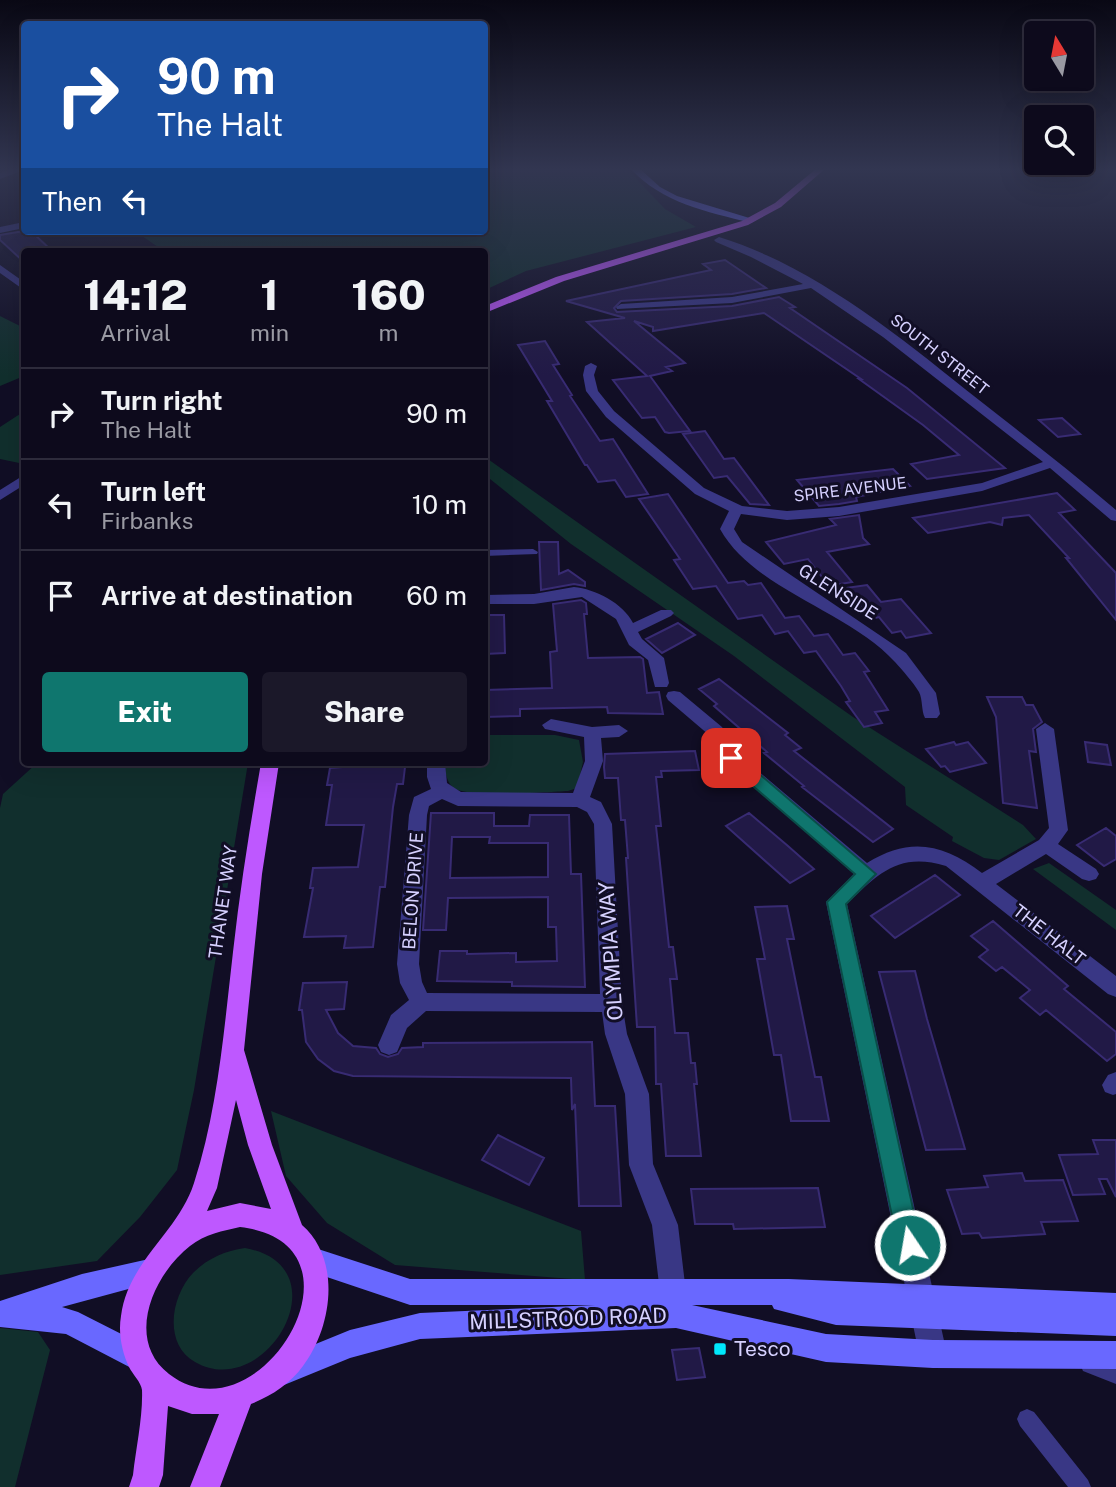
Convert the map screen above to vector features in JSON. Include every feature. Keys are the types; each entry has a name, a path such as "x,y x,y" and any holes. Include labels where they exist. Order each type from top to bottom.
{"main road":[{"path":"488,309 568,276 700,237"},
{"name":"THANET WAY","path":"181,1237 205,1188 213,1163 233,1049 252,874 270,766"},
{"name":"THANET WAY","path":"233,1049 260,1145 292,1232"},
{"name":"THANET WAY","path":"240,1215 268,1219 292,1232 304,1244 312,1260 317,1287 313,1318 299,1348 276,1374 259,1387 240,1395 209,1402 181,1398 156,1384 137,1357 132,1329 136,1300 149,1272 163,1252 181,1237 210,1221 240,1215"},
{"path":"144,1487 148,1475 156,1384"},
{"path":"205,1487 240,1395"}],"street":[{"name":"SOUTH STREET","path":"720,243 765,259 811,285 901,344 1052,464 1110,505 1116,517"},
{"path":"0,268 21,285"},
{"path":"621,307 645,311 732,300 811,285"},
{"name":"SPIRE AVENUE","path":"591,366 587,375 588,383 611,416 659,453 702,493 737,508 789,514 837,511 990,485 1017,477 1034,467 1052,464"},
{"path":"0,496 21,481"},
{"name":"GLENSIDE","path":"737,508 727,529 736,545 786,583 874,637 900,657 928,692 931,714"},
{"path":"488,600 546,598 580,592 622,617 635,642 656,658 667,690 716,731 731,758 867,874"},
{"path":"630,630 666,613"},
{"path":"551,725 592,733 619,731"},
{"path":"981,883 1046,845 1059,830 1045,729"},
{"path":"436,766 436,783 442,791 458,799 580,800 594,765 592,733"},
{"name":"BELON DRIVE","path":"421,1002 411,983 408,964 418,815 421,802 442,791"},
{"name":"OLYMPIA WAY","path":"580,800 594,807 603,824 611,1003 616,1034 637,1094 641,1165 665,1225 674,1303"},
{"path":"1046,845 1089,874"},
{"name":"THE HALT","path":"933,1354 836,902 867,874 891,859 909,852 927,852 953,861 1116,988"},
{"path":"389,1045 399,1022 421,1002 611,1003"},
{"name":"MILLSTROOD ROAD","path":"312,1260 410,1292 674,1303 826,1348 933,1354 1116,1355"},
{"path":"1,1314 82,1287 149,1272"},
{"name":"MILLSTROOD ROAD","path":"276,1374 350,1344 420,1326 674,1303 746,1291 836,1312 923,1306 1116,1306"},
{"name":"MILLSTROOD ROAD","path":"923,1306 1116,1323"},
{"path":"1,1314 69,1321 137,1357"}],"lane":[{"path":"488,553 533,552"},
{"path":"1066,1355 1116,1374"},
{"path":"1027,1419 1081,1487"}],"green space":[{"path":"144,237 656,237 526,271 488,289 488,248 159,248"},
{"path":"0,316 21,326 21,377 0,386"},
{"path":"21,414 21,463 0,459 0,427"},
{"path":"488,459 853,717 1023,825 1036,839 999,860 984,858 952,841 953,837 906,805 905,787 734,656 571,544 488,477"},
{"path":"488,735 555,735 579,740 583,762 577,788 568,791 474,793 454,788 447,777 445,766 488,766"},
{"path":"34,766 248,766 194,1090 177,1170 140,1217 97,1261 0,1275 0,808 3,794"},
{"path":"1049,863 1116,910 1116,930 1033,869"},
{"path":"271,1111 581,1231 585,1280 395,1265 327,1223 286,1176"},
{"path":"245,1248 274,1260 289,1279 292,1303 284,1327 268,1349 247,1364 222,1370 195,1362 178,1344 175,1332 174,1319 180,1294 193,1273 205,1263 224,1253"},
{"path":"0,1328 38,1332 50,1350 15,1487 0,1487"}],"building":[{"path":"0,237 38,237 49,248 21,248 21,259"},
{"path":"725,260 766,288 732,294 621,301 614,308 617,312 732,306 779,297 795,307 790,308 907,388 1005,468 927,479 911,464 959,455 861,379 764,313 653,331 653,327 634,321 685,363 666,367 672,371 650,376 690,431 665,432 655,417 642,418 613,380 647,376 587,322 625,318 566,301 711,270 703,264"},
{"path":"545,341 559,364 553,365 572,395 570,396 600,441 613,439 648,494 626,497 615,480 598,482 585,465 547,401 552,401 518,345"},
{"path":"1062,418 1080,434 1058,437 1039,420"},
{"path":"705,431 724,459 734,458 769,505 750,504 727,476 714,478 683,434"},
{"path":"893,469 910,486 856,497 857,501 839,504 819,506 797,480"},
{"path":"1057,493 1075,510 1059,513 1116,573 1116,620 1066,558 1069,558 1029,515 1003,518 1002,525 990,522 928,533 913,518"},
{"path":"668,494 728,583 761,583 785,618 799,616 814,636 828,634 843,655 855,653 869,671 864,672 888,710 875,712 882,723 864,727 846,702 850,701 841,686 816,651 804,653 788,631 775,634 762,615 738,619 716,586 693,589 674,560 680,559 639,499"},
{"path":"859,515 863,538 869,544 827,552 852,582 829,586 808,559 784,564 766,542 836,525 830,519"},
{"path":"539,542 558,542 559,574 568,570 585,582 585,586 574,584 541,590"},
{"path":"867,585 881,602 901,599 931,633 906,638 901,631 892,633 879,617 871,619 846,588"},
{"path":"581,600 586,603 587,614 584,614 588,658 643,659 647,693 659,692 663,714 608,713 607,707 520,709 520,716 488,717 488,690 552,688 550,652 557,651 553,604"},
{"path":"488,615 504,615 505,653 488,654"},
{"path":"678,623 695,635 662,653 646,639"},
{"path":"719,679 788,733 785,735 801,748 794,751 893,829 873,842 802,787 804,786 764,753 767,752 714,706 717,704 699,689"},
{"path":"987,697 1022,697 1026,705 1033,705 1042,722 1033,729 1036,752 1029,751 1037,808 1003,803 996,717"},
{"path":"954,742 956,745 968,742 986,763 950,772 945,766 941,767 926,749"},
{"path":"1085,742 1107,745 1111,765 1088,762"},
{"path":"695,751 699,770 661,771 662,777 656,777 661,826 656,826 669,947 673,947 677,979 670,979 675,1033 688,1033 691,1063 695,1063 697,1084 694,1084 701,1156 666,1156 661,1084 656,1084 655,1027 637,1027 625,820 621,820 618,778 605,778 604,767 605,754"},
{"path":"405,767 403,784 397,784 385,887 380,887 373,947 344,948 346,936 304,937 313,888 310,888 313,868 358,867 364,825 326,825 332,785 327,785 330,768"},
{"path":"431,813 494,813 494,826 529,826 530,815 569,815 571,874 581,874 585,987 437,981 440,951 467,951 467,954 516,953 516,962 557,961 556,927 548,927 548,897 448,898 446,930 423,930","holes":["452,837 490,837 489,843 548,843 548,877 450,878"]},
{"path":"749,813 814,869 790,883 726,826"},
{"path":"1106,828 1116,836 1116,859 1104,866 1077,845"},
{"path":"935,875 960,895 895,938 871,916"},
{"path":"787,906 794,939 787,939 815,1077 821,1077 829,1121 791,1121 781,1055 774,1055 757,959 765,959 755,907"},
{"path":"993,921 1068,986 1064,989 1116,1032 1116,1054 1107,1061 1046,1010 1040,1015 1020,998 1030,990 1002,967 996,971 979,957 988,950 971,936"},
{"path":"915,971 965,1149 926,1150 879,972"},
{"path":"347,982 344,1009 326,1010 338,1033 353,1046 376,1048 380,1054 388,1057 398,1054 402,1048 423,1047 423,1043 592,1042 595,1106 615,1106 621,1206 579,1206 575,1104 572,1110 571,1078 353,1076 334,1071 318,1059 306,1042 302,1010 299,1010 303,983"},
{"path":"498,1135 544,1158 529,1185 482,1160"},
{"path":"1093,1140 1116,1140 1116,1197 1107,1179 1099,1179 1105,1194 1073,1195 1059,1155 1098,1154"},
{"path":"1022,1173 1025,1181 1063,1180 1078,1221 1041,1222 1045,1234 982,1238 979,1233 962,1234 947,1190 988,1187 984,1176"},
{"path":"818,1188 825,1227 734,1229 733,1224 695,1224 691,1189"},
{"path":"699,1348 705,1377 677,1380 672,1350"}],"place":[{"name":"Tesco","path":"720,1349"}],"route":[{"path":"731,758 867,874 836,902 910,1245"}]}
